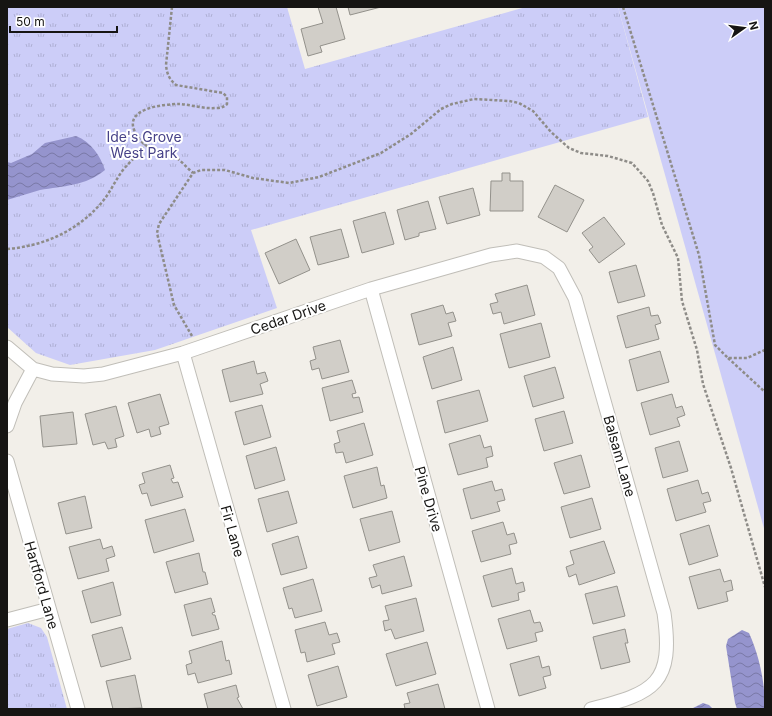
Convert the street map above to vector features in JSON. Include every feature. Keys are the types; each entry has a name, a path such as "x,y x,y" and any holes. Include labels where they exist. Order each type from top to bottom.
{"street":[{"name":"Cedar Drive","path":"33,369 52,374 84,376 103,374 183,353 371,289 491,255 517,251 544,256"},
{"name":"Balsam Lane","path":"544,256 559,268 576,298 664,613 668,640 664,668 652,686 627,700 591,709"},
{"name":"Pine Drive","path":"371,289 488,709"},
{"path":"7,347 33,369 16,402 7,426"},
{"name":"Fir Lane","path":"183,353 284,709"},
{"name":"Hartford Lane","path":"7,461 78,709"},
{"path":"7,620 49,609"}],"path":[{"path":"172,7 166,65 167,73 171,81 176,85 223,93 227,97 227,104 218,108 178,104 146,110 136,114 132,120 133,129 139,141 156,151 173,156 193,173"},
{"path":"623,7 699,255 715,345 765,392"},
{"path":"7,249 25,248 48,242 86,219 103,201 117,182 123,170 138,156 144,144"},
{"path":"728,358 747,358 765,350"}],"green space":[{"name":"Ide's Grove West Park","path":"7,7 287,7 305,69 526,7 618,7 648,117 251,230 277,308 155,350 70,365 36,353 7,327"},
{"path":"618,7 765,7 765,532"},
{"path":"28,623 41,628 47,637 67,709 7,709 7,629"}],"water":[{"path":"76,136 90,145 100,159 105,170 82,182 40,190 7,200 7,162 11,163 32,154 45,143"},
{"path":"742,630 749,633 759,661 763,680 765,709 737,709 735,703 726,646 728,639"},
{"path":"703,703 709,705 713,709 691,709"}],"building":[{"path":"318,7 336,7 345,39 320,46 322,52 308,56 301,29 323,23"},
{"path":"348,7 381,7 350,15"},
{"path":"502,173 510,173 510,181 523,181 523,211 490,211 491,181 502,181"},
{"path":"555,185 584,200 567,232 538,217"},
{"path":"473,188 480,215 447,224 439,197"},
{"path":"428,201 436,229 419,233 419,236 405,240 397,210"},
{"path":"385,212 394,244 362,253 353,221"},
{"path":"604,217 625,244 599,263 589,250 593,247 582,233"},
{"path":"341,229 349,257 318,265 310,237"},
{"path":"296,239 310,270 279,284 265,253"},
{"path":"636,265 645,296 618,303 609,272"},
{"path":"527,285 535,315 504,324 501,312 493,314 490,304 498,302 495,294"},
{"path":"443,305 446,314 453,312 456,321 448,323 452,336 419,345 411,314"},
{"path":"649,307 651,316 658,315 661,323 655,325 659,339 626,348 617,316"},
{"path":"541,323 550,357 509,368 500,334"},
{"path":"340,340 349,372 322,379 319,368 312,370 310,361 316,359 313,347"},
{"path":"453,347 462,380 432,389 423,357"},
{"path":"660,351 669,382 637,391 629,360"},
{"path":"254,361 257,374 265,372 268,381 260,384 263,394 230,402 222,370"},
{"path":"555,367 564,398 533,407 524,376"},
{"path":"352,380 356,393 352,394 353,398 359,397 363,412 330,421 322,388"},
{"path":"479,390 488,421 445,433 437,401"},
{"path":"160,394 169,424 159,427 161,434 151,437 149,429 137,433 128,403"},
{"path":"672,394 676,408 682,406 685,415 677,418 680,426 650,435 641,403"},
{"path":"262,405 271,437 244,445 235,412"},
{"path":"116,406 124,436 115,439 117,447 108,449 105,442 93,445 85,414"},
{"path":"564,411 573,443 544,451 535,419"},
{"path":"73,412 77,444 43,447 40,416"},
{"path":"364,423 373,455 346,463 343,452 336,453 334,444 340,442 337,431"},
{"path":"480,435 484,448 491,446 493,456 486,458 488,467 458,475 449,444"},
{"path":"679,441 688,471 663,478 655,448"},
{"path":"276,447 285,480 255,489 246,456"},
{"path":"581,455 590,487 564,494 554,463"},
{"path":"170,465 174,478 171,479 173,483 178,482 183,497 151,506 147,493 142,494 139,485 145,483 142,473"},
{"path":"377,467 381,486 384,485 387,498 353,508 344,476"},
{"path":"698,480 702,494 708,492 711,501 703,503 706,512 676,521 667,489"},
{"path":"492,481 495,491 502,489 505,500 497,502 500,511 471,519 463,489"},
{"path":"288,491 297,523 267,532 258,499"},
{"path":"85,496 92,528 66,534 58,503"},
{"path":"592,498 601,529 570,538 561,507"},
{"path":"185,509 194,541 154,553 145,520"},
{"path":"392,511 400,542 369,551 360,519"},
{"path":"503,522 507,535 514,533 517,543 509,545 511,554 481,562 472,531"},
{"path":"709,525 718,556 689,565 680,534"},
{"path":"298,536 307,568 281,575 272,544"},
{"path":"100,539 103,549 112,546 115,556 106,559 109,571 78,579 69,547"},
{"path":"604,541 615,573 579,585 576,574 569,577 566,567 574,564 570,551"},
{"path":"199,553 203,572 205,572 208,584 175,593 166,562"},
{"path":"404,556 412,586 382,594 380,585 372,588 369,578 377,576 373,565"},
{"path":"512,568 516,584 523,582 525,591 518,593 519,600 492,607 483,576"},
{"path":"720,569 724,582 731,580 733,590 726,592 728,601 698,609 689,577"},
{"path":"313,579 322,611 295,618 292,608 289,609 283,588"},
{"path":"113,582 121,615 91,623 82,591"},
{"path":"617,586 625,616 593,624 585,594"},
{"path":"211,598 215,612 212,613 215,615 219,629 192,636 184,605"},
{"path":"416,598 424,631 395,639 391,629 385,631 383,621 389,620 385,606"},
{"path":"530,610 534,623 540,622 543,631 535,633 537,641 507,649 498,619"},
{"path":"325,622 329,635 337,633 340,642 332,644 335,654 307,662 305,652 301,653 295,630"},
{"path":"122,627 131,659 101,667 92,635"},
{"path":"625,629 628,643 625,643 630,662 601,669 593,637"},
{"path":"222,641 226,661 229,660 232,674 198,683 195,673 188,675 186,665 192,663 189,651"},
{"path":"427,642 436,674 396,686 386,654"},
{"path":"539,656 542,668 549,666 551,675 543,677 546,688 519,696 510,664"},
{"path":"338,666 347,697 317,706 308,675"},
{"path":"135,675 142,708 113,709 106,681"},
{"path":"438,684 445,709 405,709 404,704 410,703 407,693"},
{"path":"236,685 239,697 237,698 243,709 208,709 204,694"}]}
